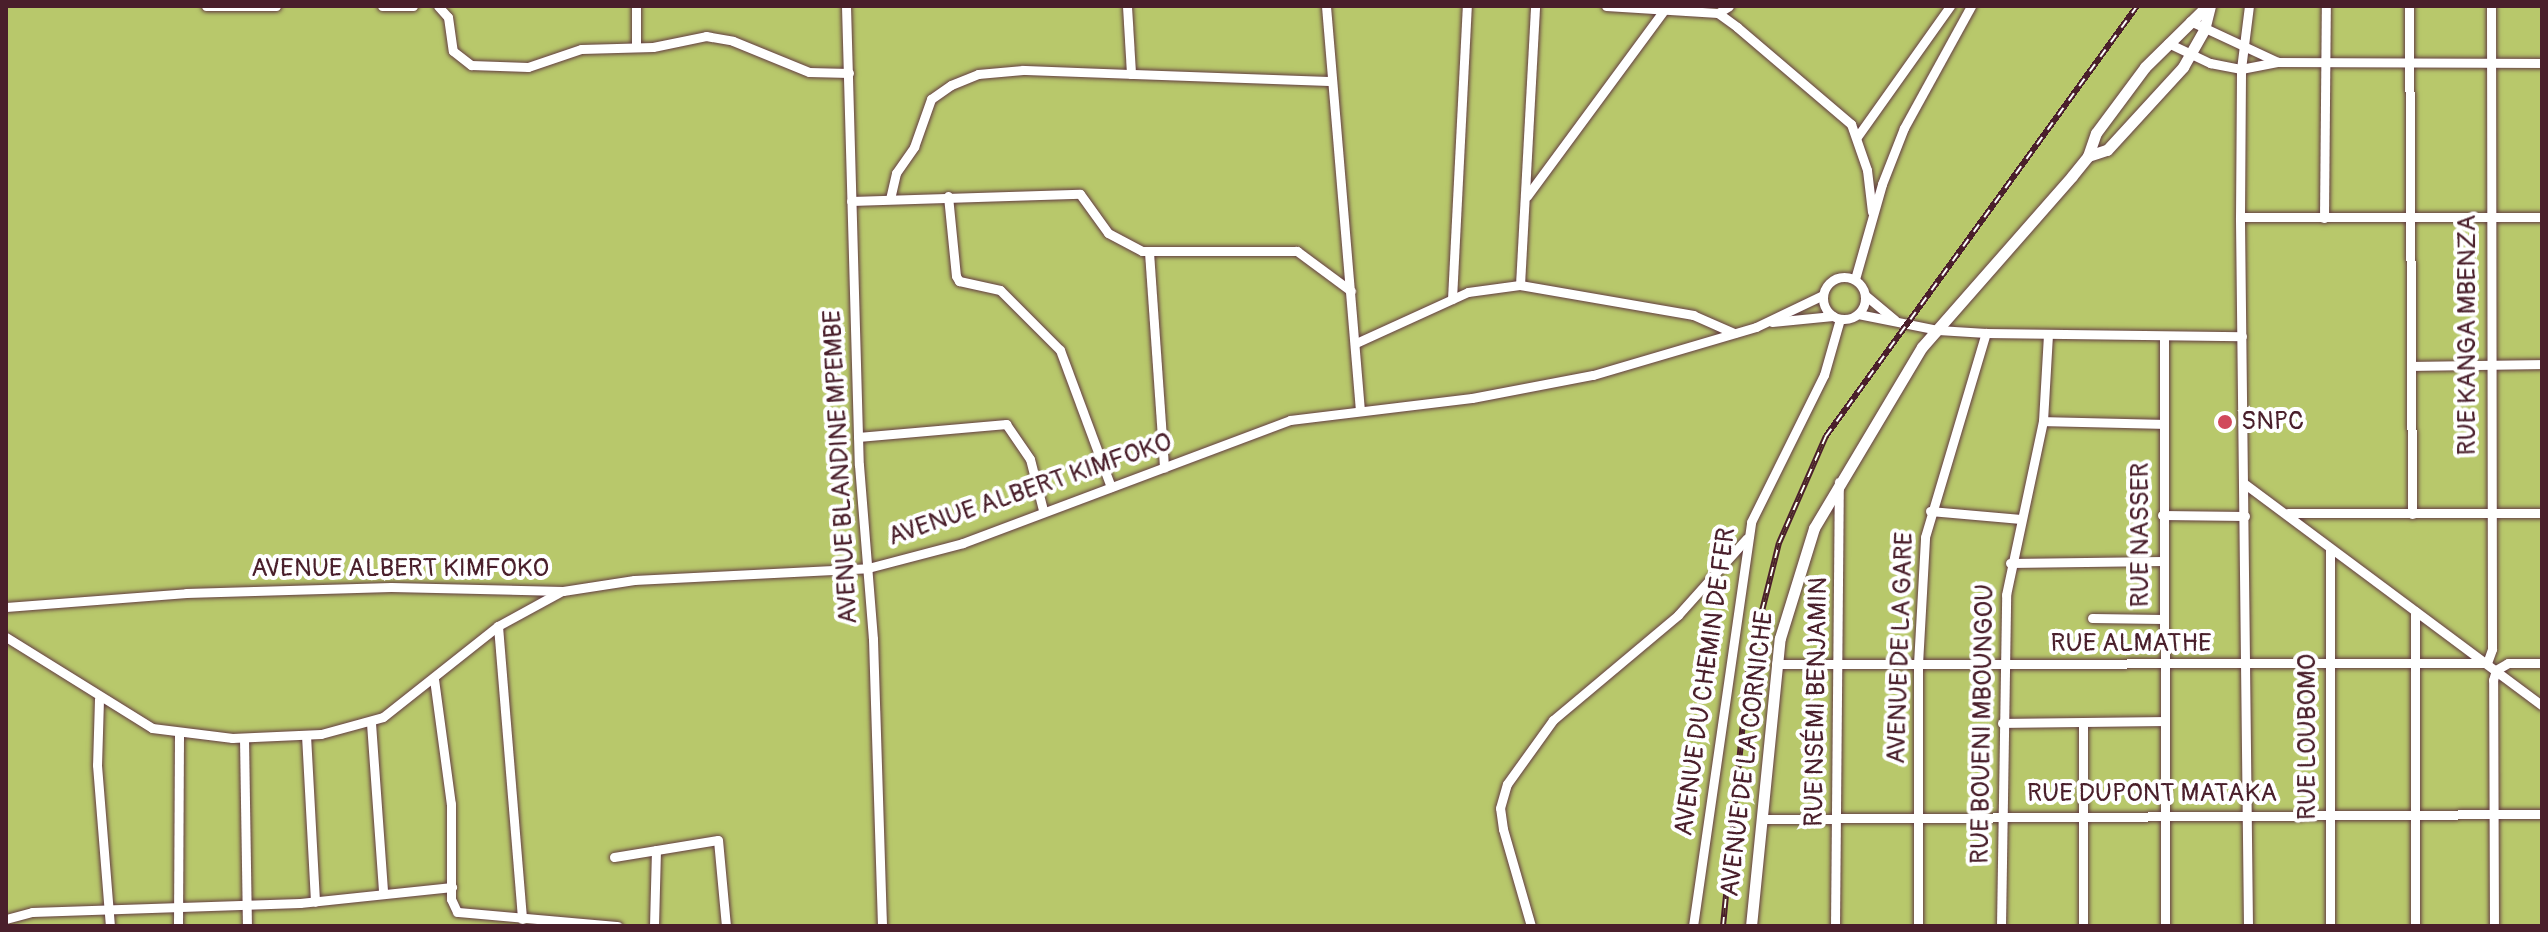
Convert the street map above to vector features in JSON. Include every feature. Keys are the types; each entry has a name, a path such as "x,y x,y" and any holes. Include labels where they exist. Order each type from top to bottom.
{"street":[{"path":"206,6 269,6"},
{"path":"382,6 413,6"},
{"path":"438,6 448,17 453,51 471,65 528,67 581,49 636,47 719,37 796,68 849,73"},
{"path":"636,6 636,47"},
{"name":"AVENUE BLANDINE MPEMBE","path":"846,6 858,437 868,568 882,926"},
{"path":"1127,6 1131,74"},
{"path":"1326,6 1360,410"},
{"path":"1452,299 1467,6"},
{"path":"1520,285 1535,6"},
{"path":"1609,6 1666,7 1718,13 1840,111 1857,137 1872,212"},
{"path":"1718,13 1729,6"},
{"path":"1857,137 1950,6"},
{"path":"1898,322 1865,295 1855,279 1872,212 1904,128 1971,6"},
{"name":"AVENUE DE LA CORNICHE","path":"1751,926 1776,664 1799,564 1839,479 1906,368 2088,156 2096,133 2168,43 2209,6"},
{"name":"AVENUE DE LA CORNICHE","path":"2088,156 2107,150 2191,55 2204,30 2209,6"},
{"path":"2248,926 2240,217 2241,69 2249,6"},
{"path":"2324,218 2326,6"},
{"path":"2409,6 2412,514"},
{"name":"RUE KANGA MBENZA","path":"2487,663 2492,653 2488,365 2491,6"},
{"path":"1525,198 1608,80 1666,7"},
{"path":"2190,21 2278,62"},
{"path":"2168,43 2191,55 2241,69 2278,62 2408,60 2542,63"},
{"path":"890,199 896,173 914,147 931,99 951,85 1003,71 1331,81"},
{"path":"851,201 1080,194 1108,233 1149,252 1297,251 1351,291"},
{"path":"948,196 956,276 959,281 1000,290 1060,350 1111,487"},
{"path":"2240,217 2542,217"},
{"path":"1149,252 1164,467"},
{"path":"1855,279 1837,278 1823,295 1836,317 1858,314 1938,330 1986,333 2242,336"},
{"path":"1356,343 1452,299 1482,289 1520,285 1693,315 1734,333"},
{"name":"AVENUE ALBERT KIMFOKO","path":"6,607 360,588 563,591 634,580 868,568 963,543 1043,510 1290,420 1472,398 1593,375 1765,323 1823,295"},
{"path":"1858,314 1865,295"},
{"name":"AVENUE ALBERT KIMFOKO","path":"1765,323 1836,317"},
{"name":"AVENUE DU CHEMIN DE FER","path":"1693,926 1747,538 1757,503 1828,366 1836,317"},
{"name":"AVENUE DE LA GARE","path":"1918,926 1918,664 1930,511 1986,333"},
{"name":"RUE BOUENI MBOUNGOU","path":"2001,926 2002,667 2010,563 2043,421 2048,335"},
{"name":"RUE NASSER","path":"2164,337 2165,926"},
{"path":"2412,366 2542,364"},
{"path":"2043,421 2163,424"},
{"path":"858,437 1006,424 1030,459 1043,510"},
{"name":"RUE NSÉMI BENJAMIN","path":"1835,926 1839,479"},
{"path":"2245,484 2288,513 2330,549 2542,705"},
{"path":"1930,511 2021,519"},
{"path":"2288,513 2542,513"},
{"path":"2162,515 2245,516"},
{"path":"1531,926 1503,829 1500,808 1507,784 1553,720 1678,615 1747,538"},
{"name":"RUE LOUBOMO","path":"2330,549 2330,926"},
{"path":"2010,563 2162,561"},
{"path":"6,637 99,699 152,728 179,734 244,738 306,735 371,723 434,679 498,626 563,591"},
{"path":"2415,611 2415,926"},
{"path":"2092,618 2163,619"},
{"path":"498,626 522,919"},
{"name":"RUE ALMATHE","path":"1776,664 2163,667 2487,663"},
{"path":"2496,670 2508,663 2542,663"},
{"path":"2494,926 2496,670"},
{"path":"434,679 451,804 452,887 459,914 617,926"},
{"path":"99,699 97,765 110,926"},
{"path":"2002,723 2163,721"},
{"path":"2083,722 2083,926"},
{"path":"371,723 383,891"},
{"path":"178,926 179,734"},
{"path":"306,735 315,902"},
{"path":"244,738 247,926"},
{"name":"RUE DUPONT MATAKA","path":"1762,819 2542,814"},
{"path":"614,857 707,840 721,842 726,926"},
{"path":"654,926 656,850"},
{"path":"6,919 20,913 315,902 383,891 452,887"}],"green space":[{"path":"6,6 2542,6 2542,926 6,926"}],"railway":[{"path":"1723,926 1749,663 1779,543 1826,436 2137,6"}],"place":[{"name":"SNPC","path":"2225,422"}]}
